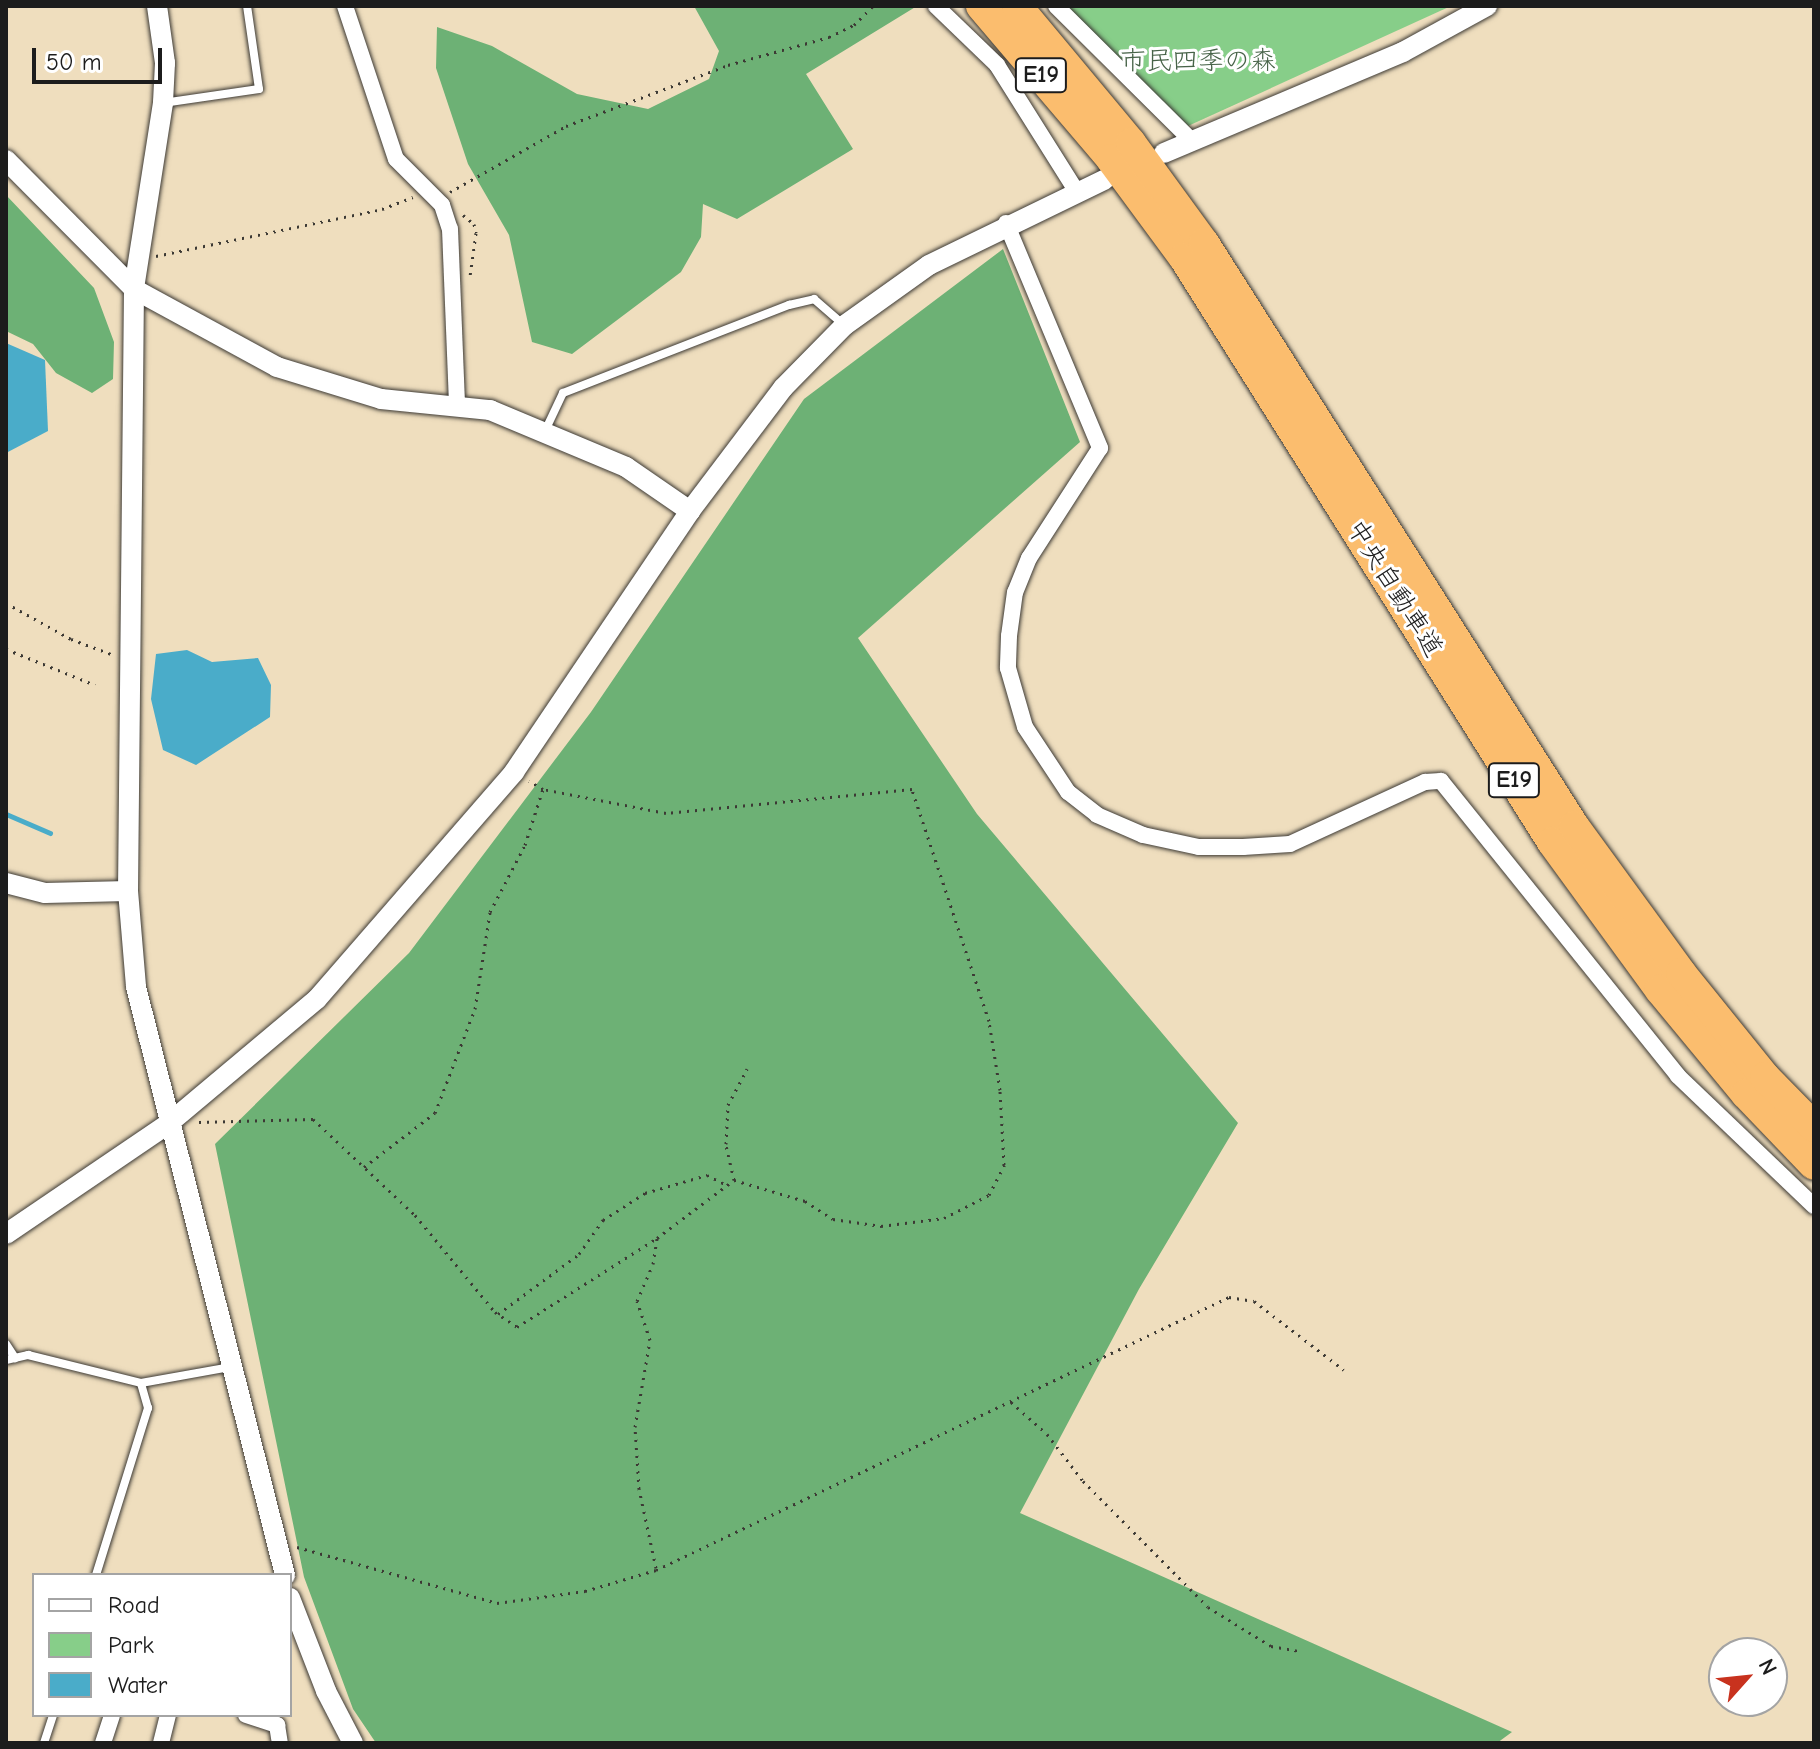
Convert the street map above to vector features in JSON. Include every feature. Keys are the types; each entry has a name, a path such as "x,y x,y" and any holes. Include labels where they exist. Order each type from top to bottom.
{"highway":[{"name":"中央自動車道","path":"981,6 1111,159 1184,258 1552,842 1660,990 1746,1094 1814,1165"},
{"name":"中央自動車道","path":"1017,6 1131,143 1213,255 1574,826 1681,973 1765,1077 1814,1127"}],"street":[{"path":"157,6 165,63 163,103 134,289 127,656 128,891 136,987 168,1124 285,1573"},
{"path":"345,6 396,159 431,196 450,229 457,406"},
{"path":"936,6 997,65 1077,192"},
{"path":"1056,6 1191,140"},
{"path":"1164,153 1389,58 1476,9"},
{"path":"6,160 134,289 277,367 381,399 490,410 626,467 690,511"},
{"path":"6,1234 168,1124 317,999 514,772 690,511 783,388 845,325 929,265 1006,223 1104,180"},
{"path":"1006,223 1100,448 1029,558 1015,592 1009,636 1008,668 1025,727 1068,792 1097,815 1143,835 1199,847 1243,847 1290,844 1425,782 1441,781 1612,987 1678,1076 1814,1206"},
{"path":"6,883 45,893 128,891"},
{"path":"292,1603 326,1691 353,1743"},
{"path":"103,1743 111,1717"},
{"path":"161,1743 168,1717"},
{"path":"252,1717 277,1725 280,1743"}],"lane":[{"path":"163,103 259,89 247,6"},
{"path":"544,434 563,393 789,305 814,299 845,325"},
{"path":"6,1344 10,1359 28,1355 141,1383 231,1367"},
{"path":"97,1573 148,1408 141,1383"},
{"path":"44,1743 52,1717"}],"path":[{"path":"137,260 431,196 566,126 728,65 829,37 854,25 873,6"},
{"path":"6,603 71,639 127,656"},
{"path":"6,649 95,685"},
{"path":"514,772 543,789 666,813 912,789 989,1021 1000,1090 1004,1165 997,1185 944,1218 881,1226 833,1219 805,1201 734,1180"},
{"path":"364,1167 435,1113 475,1009 490,912 525,845 543,789"},
{"path":"734,1180 726,1144 728,1105 747,1069"},
{"path":"168,1124 313,1119 415,1215 498,1314 517,1327 657,1238 734,1180"},
{"path":"498,1314 579,1254 603,1220 645,1193 707,1175 727,1185"},
{"path":"656,1570 639,1489 635,1427 650,1340 637,1301 653,1264 657,1238"},
{"path":"277,1541 497,1603 585,1591 656,1570 1229,1297 1254,1301 1344,1370"},
{"path":"1009,1401 1047,1434 1083,1481 1208,1607 1271,1646 1299,1651"}],"green space":[{"path":"694,6 917,6 806,74 853,149 737,219 703,204 701,237 681,272 572,354 532,342 509,235 468,164 436,68 437,27 492,46 577,94 648,109 709,79 719,51"},
{"name":"市民四季の森","path":"1063,6 1451,6 1188,126"},
{"path":"6,195 94,288 114,342 113,379 92,393 56,373 33,344 6,331"},
{"path":"1003,249 1080,442 858,638 977,814 1238,1123 1139,1289 1020,1513 1512,1732 1497,1743 376,1743 353,1709 304,1577 215,1144 409,953 591,712 804,399"}],"water":[{"path":"6,343 45,360 48,431 6,453"},
{"path":"187,650 212,662 258,658 271,685 270,717 196,765 163,750 151,699 156,654"}],"waterway":[{"path":"6,814 50,833"}]}
